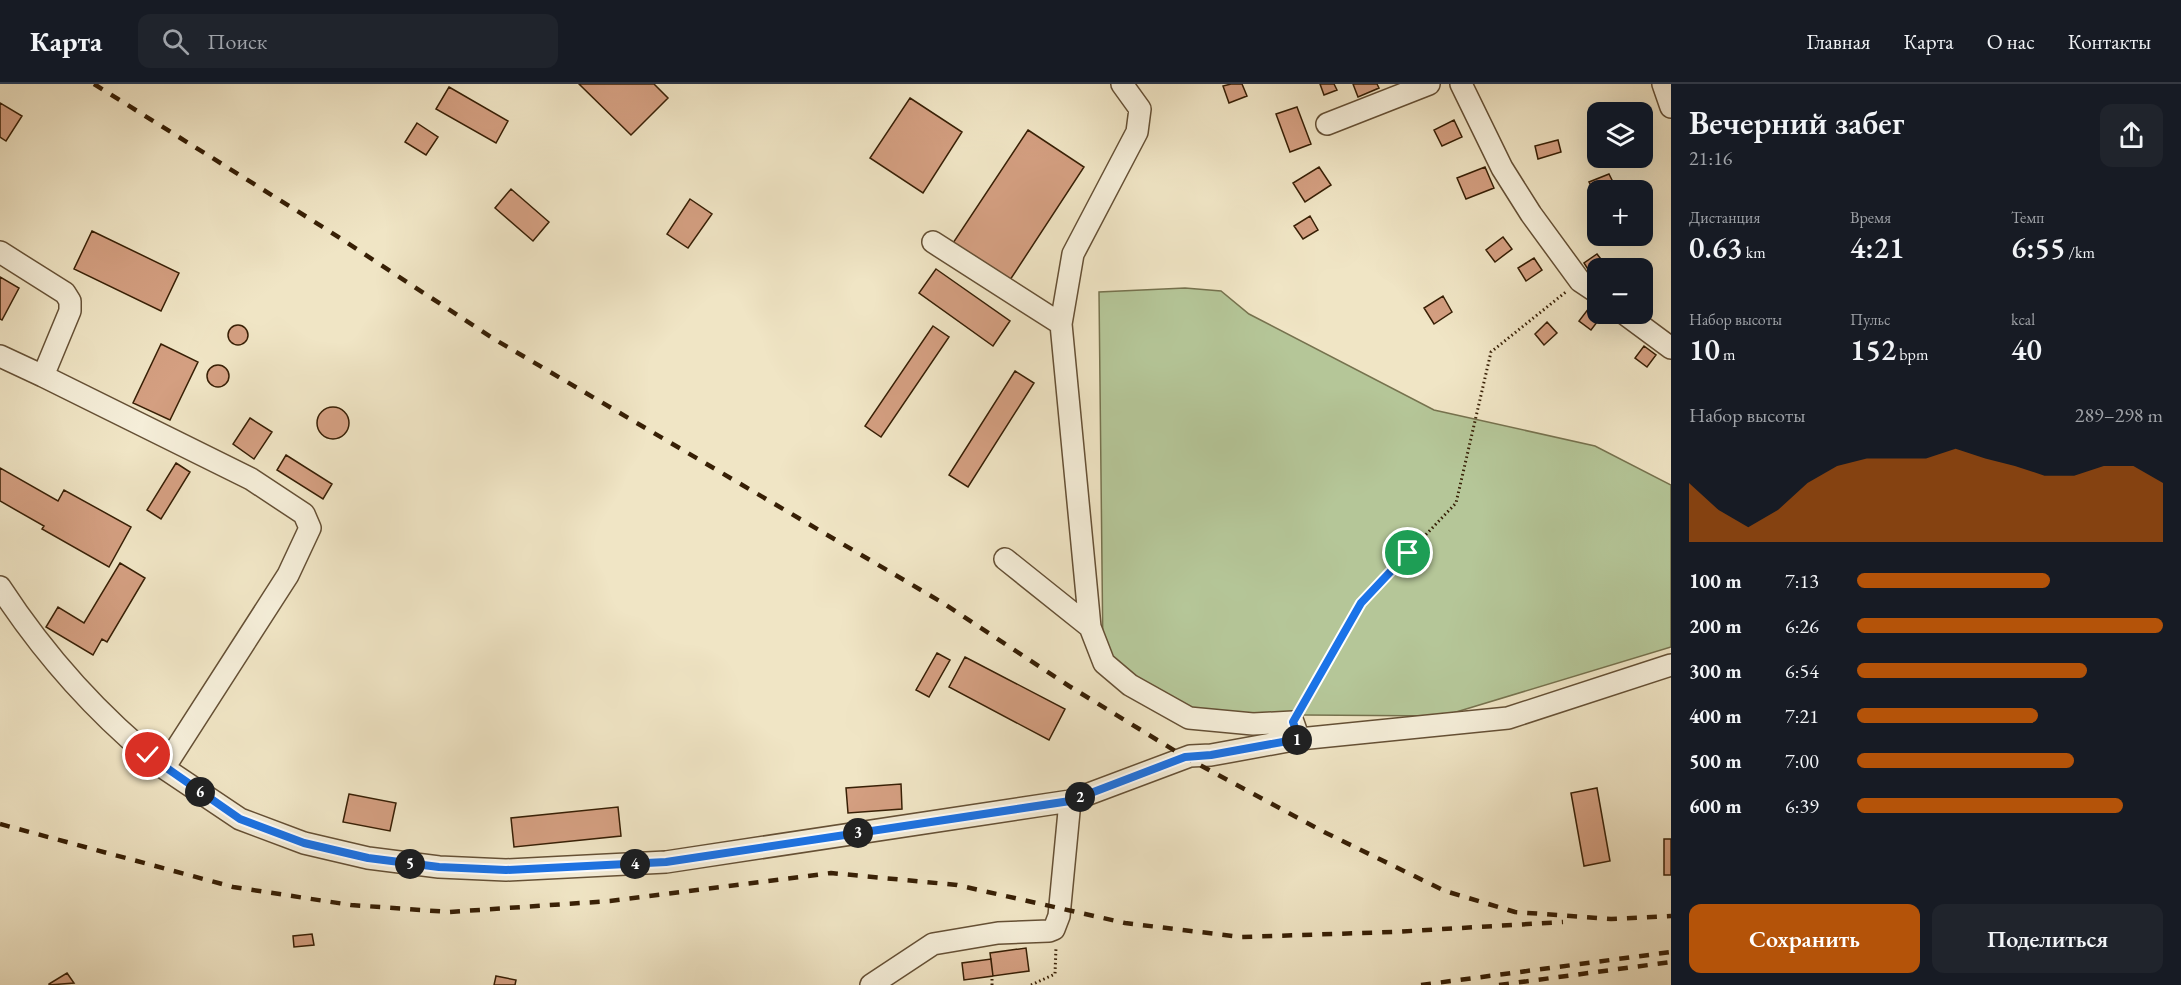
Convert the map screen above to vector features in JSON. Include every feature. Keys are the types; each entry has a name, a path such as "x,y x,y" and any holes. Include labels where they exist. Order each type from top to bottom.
{"street":[{"path":"1122,84 1140,109 1137,132 1073,254 1062,324 1090,627 1104,663 1130,685 1189,718 1296,730 1508,718 1671,665"},
{"path":"1327,124 1429,84"},
{"path":"1461,84 1502,168 1531,214 1580,281 1587,286"},
{"path":"1663,84 1671,107"},
{"path":"933,242 1062,324"},
{"path":"0,252 65,293 70,301 70,310 43,376"},
{"path":"1639,324 1671,348"},
{"path":"0,356 251,479 304,514 310,528 288,575 164,768"},
{"path":"1005,559 1090,627"},
{"path":"0,587 18,615 76,688 164,768 240,819 304,843 368,858 439,867 506,870 666,862 1070,801 1185,757 1211,755 1296,730"},
{"path":"871,985 933,944 998,933 1054,929 1057,924 1070,801"}],"path":[{"path":"1296,730 1361,603 1456,503 1491,352 1580,281"},
{"path":"1031,985 1054,975 1057,924"},
{"path":"992,979 993,985"}],"green space":[{"path":"1185,288 1221,291 1249,314 1434,410 1595,446 1671,485 1671,647 1443,716 1190,714 1103,657 1099,292"}],"building":[{"path":"579,84 654,84 668,98 631,135"},
{"path":"1242,84 1247,96 1229,103 1223,86"},
{"path":"1320,84 1334,84 1337,90 1324,95"},
{"path":"1353,84 1377,84 1379,88 1358,97"},
{"path":"449,87 508,121 496,143 436,109"},
{"path":"910,98 962,132 923,193 870,158"},
{"path":"0,103 22,116 6,141 0,137"},
{"path":"1297,107 1311,144 1290,152 1276,114"},
{"path":"1454,120 1462,137 1442,146 1434,130"},
{"path":"417,123 438,137 426,155 405,142"},
{"path":"1028,130 1084,167 1010,280 953,243"},
{"path":"1558,140 1561,152 1538,159 1535,146"},
{"path":"1319,167 1331,185 1305,202 1293,183"},
{"path":"1485,167 1494,188 1466,199 1457,178"},
{"path":"1609,174 1612,180 1594,180"},
{"path":"511,189 549,222 533,241 495,208"},
{"path":"690,199 712,214 688,248 667,234"},
{"path":"1310,216 1318,230 1303,239 1294,226"},
{"path":"92,231 179,273 161,311 74,269"},
{"path":"1503,237 1512,249 1495,262 1486,250"},
{"path":"1534,258 1542,270 1526,281 1518,268"},
{"path":"936,269 1010,321 993,346 919,293"},
{"path":"0,277 19,288 2,320 0,319"},
{"path":"1443,296 1452,312 1434,324 1424,308"},
{"path":"1587,311 1587,324 1596,324 1591,330 1579,321"},
{"path":"1547,322 1557,333 1544,345 1535,334"},
{"path":"238,325 245,328 248,335 245,342 238,345 231,342 228,335 231,328"},
{"path":"933,326 949,337 881,437 865,426"},
{"path":"161,344 198,362 170,420 133,403"},
{"path":"1644,346 1656,355 1647,367 1635,358"},
{"path":"218,365 226,368 229,376 226,384 218,387 210,384 207,376 210,368"},
{"path":"1015,371 1034,383 968,487 949,475"},
{"path":"333,407 345,411 349,423 345,435 333,439 321,435 317,423 321,411"},
{"path":"250,418 272,432 254,459 233,444"},
{"path":"286,455 332,484 323,499 277,470"},
{"path":"176,463 190,472 161,519 147,510"},
{"path":"0,468 58,501 64,490 131,527 109,567 42,529 44,526 0,501"},
{"path":"120,563 145,578 107,642 102,639 93,655 46,627 58,607 84,623"},
{"path":"937,653 950,660 929,697 916,690"},
{"path":"965,657 1065,709 1049,740 949,687"},
{"path":"901,784 902,809 848,813 846,788"},
{"path":"1597,788 1610,861 1584,866 1571,793"},
{"path":"349,794 396,803 390,831 343,822"},
{"path":"618,807 621,836 514,847 511,818"},
{"path":"1664,839 1671,839 1671,875 1664,875"},
{"path":"312,934 314,945 294,947 293,936"},
{"path":"1026,948 1029,971 993,976 990,953"},
{"path":"991,959 993,976 964,980 962,963"},
{"path":"67,973 74,983 49,985 49,984"},
{"path":"496,976 516,980 515,985 494,985"}],"railway":[{"path":"94,84 326,229 494,339 943,603 1069,686 1185,757 1324,832 1445,891 1515,912 1611,919 1671,916"},
{"path":"0,824 233,887 351,905 449,912 610,901 831,873 957,885 1125,923 1241,937 1393,932 1563,922"},
{"path":"1421,985 1671,952"},
{"path":"1499,985 1671,962"}],"route":[{"path":"148,755 240,819 304,843 368,858 439,867 506,870 666,862 1070,801 1185,757 1211,755 1299,739 1293,722 1361,603 1408,553"}]}
